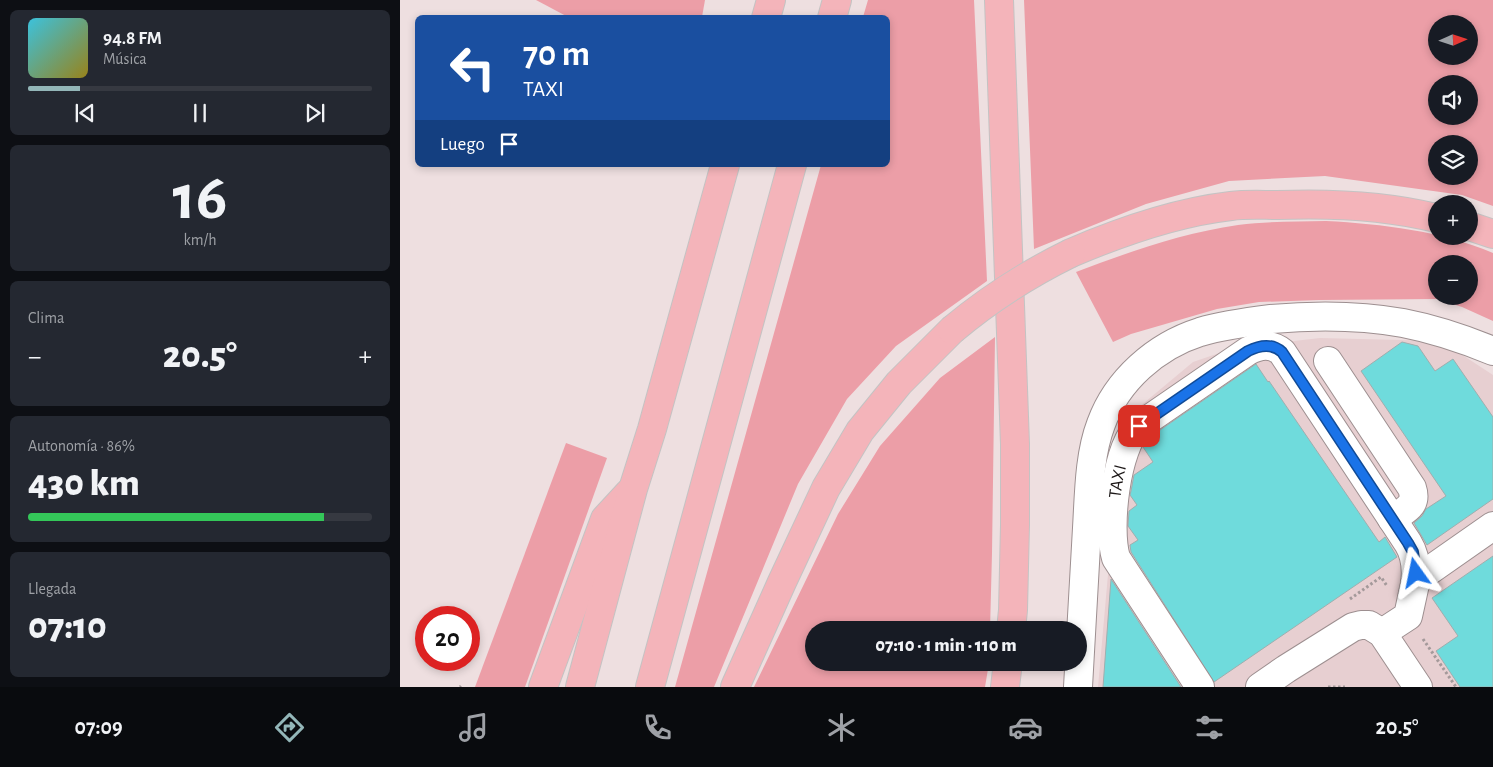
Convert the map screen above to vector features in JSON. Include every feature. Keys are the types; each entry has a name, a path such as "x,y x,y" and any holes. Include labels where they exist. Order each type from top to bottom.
{"highway":[{"path":"767,15 771,0"},
{"path":"833,15 837,0"},
{"path":"999,0 1015,444 1012,621"},
{"path":"580,687 633,489 652,429 724,167"},
{"path":"650,687 791,167"},
{"path":"735,687 826,488 860,431 899,383 952,330 1000,292 1071,253 1104,239 1180,216 1232,206 1308,204 1357,206 1411,212 1428,216"},
{"path":"1478,229 1493,234"},
{"path":"542,687 605,519 633,489"},
{"path":"1005,687 1007,671"}],"street":[{"path":"1078,687 1089,495 1094,445 1110,403 1138,367 1157,353 1199,333 1240,323 1293,317 1338,316 1402,323 1466,340 1493,351"},
{"name":"TAXI","path":"1200,687 1120,567 1112,541 1115,486 1130,438 1139,426 1256,347 1272,346 1282,352 1413,552 1416,564 1415,584 1408,616 1382,633"},
{"path":"1328,361 1412,488 1414,500 1411,506 1392,519"},
{"path":"1415,584 1420,577 1493,526"},
{"path":"1260,687 1353,627 1361,625 1369,625 1382,633 1418,687"}],"path":[{"path":"1328,687 1345,687"}],"shaded area":[{"path":"536,0 705,0 702,15 564,15"},
{"path":"868,0 974,0 987,281 896,346 847,399 798,484 714,687 675,687 820,167 890,167 890,15 864,15"},
{"path":"1024,0 1493,0 1493,206 1478,201 1478,195 1462,195 1325,176 1229,181 1146,204 1034,249"},
{"path":"1326,221 1369,224 1428,233 1428,245 1473,245 1493,253 1493,321 1456,305 1478,305 1478,255 1428,255 1428,299 1259,302 1217,309 1131,334 1113,342 1076,272 1156,244 1197,233 1217,228 1260,223"},
{"path":"995,337 990,621 805,621 805,671 988,671 985,687 754,687 838,514 880,446 940,378"},
{"path":"1320,338 1441,341 1493,375 1493,687 1098,687 1109,563 1132,413 1193,362 1234,348"},
{"path":"566,443 607,458 525,687 475,687"}],"building":[{"path":"1402,342 1418,346 1435,371 1453,359 1493,417 1493,499 1427,545 1414,523 1422,516 1426,509 1446,496 1361,371"},
{"path":"1256,364 1379,542 1385,537 1397,557 1214,682 1131,552 1130,545 1138,540 1128,526 1129,511 1137,505 1130,495 1134,475 1153,462 1143,447 1150,437"},
{"path":"1493,556 1493,687 1460,687 1436,651 1458,636 1432,598"},
{"path":"1111,579 1181,687 1103,687"}],"route":[{"path":"1139,426 1248,351 1265,345 1277,348 1282,352 1408,543 1413,552 1416,573"}]}
